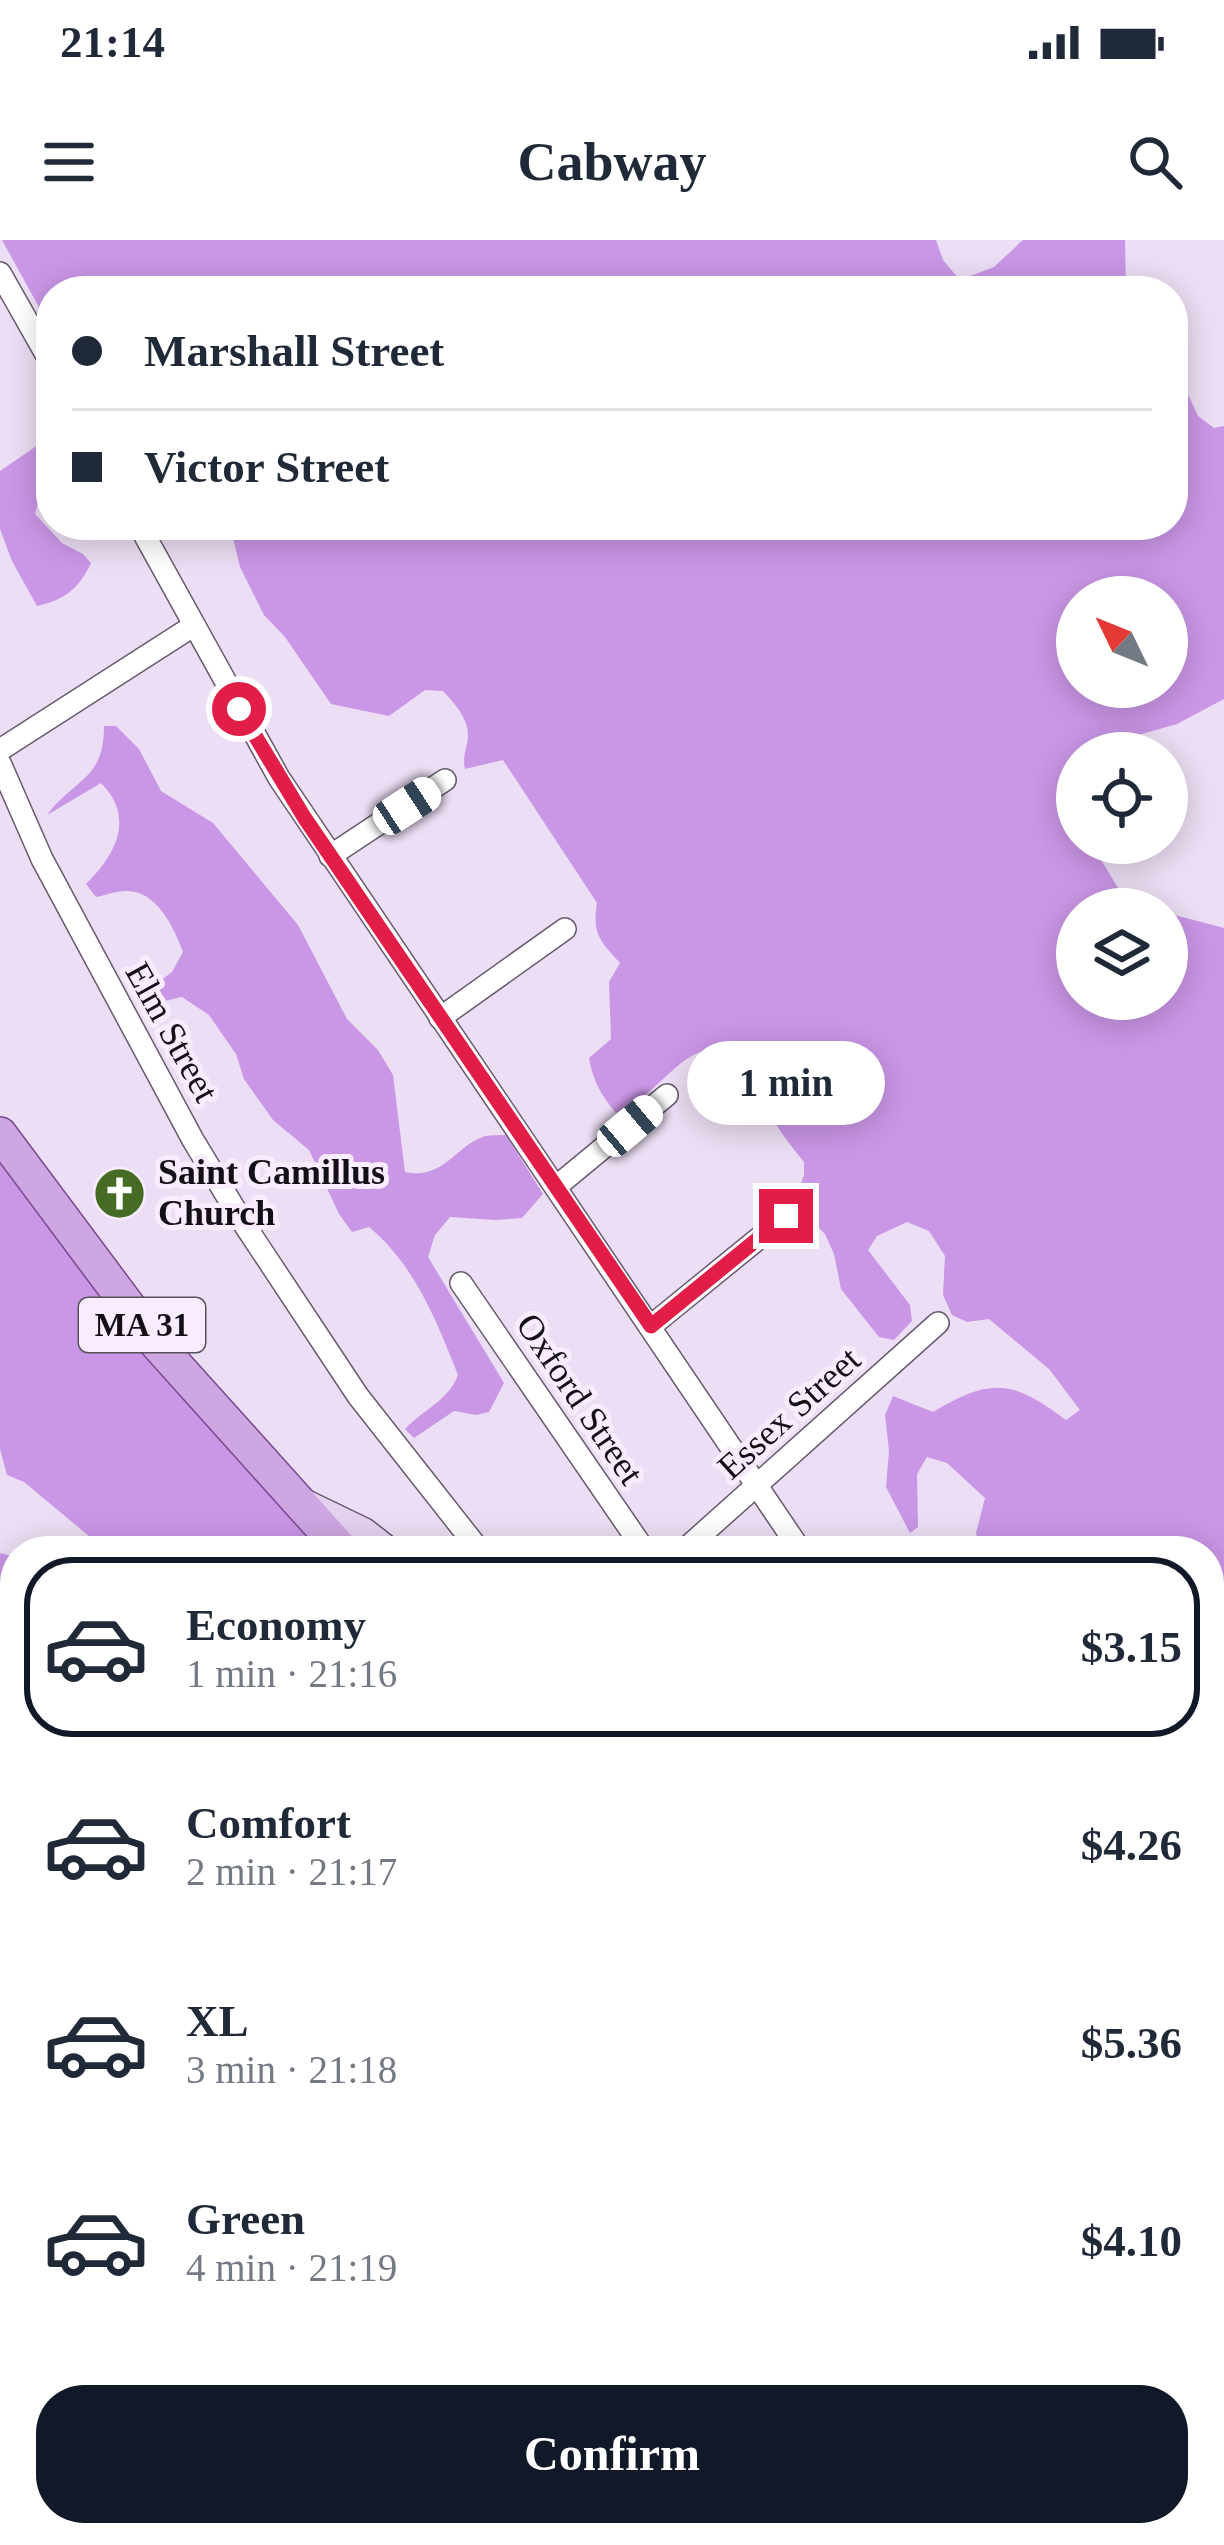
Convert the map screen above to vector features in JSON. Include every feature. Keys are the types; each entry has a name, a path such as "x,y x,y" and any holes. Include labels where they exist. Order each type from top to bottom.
{"main road":[{"name":"MA 31","path":"0,1134 156,1343 330,1536"},
{"path":"300,1502 367,1536"}],"street":[{"path":"0,273 36,337"},
{"path":"147,540 262,751 791,1536"},
{"path":"0,750 193,626"},
{"name":"Elm Street","path":"0,763 42,859 230,1201 358,1396 467,1536"},
{"path":"331,856 445,780"},
{"path":"440,1018 565,929"},
{"path":"557,1186 667,1095"},
{"path":"651,1326 786,1216"},
{"name":"Oxford Street","path":"461,1283 635,1536"},
{"name":"Essex Street","path":"700,1536 938,1323"}],"shaded area":[{"path":"2,240 936,240 943,260 957,276 36,276 36,302"},
{"path":"1023,240 1125,240 1126,276 970,276 994,267"},
{"path":"1188,394 1198,416 1214,428 1224,426 1224,699 1177,724 1149,732 1056,732 1056,864 1104,864 1118,888 1056,888 1056,1020 1188,1020 1188,919 1224,928 1224,1536 977,1536 985,1498 947,1463 927,1457 917,1474 918,1527 910,1533 886,1487 885,1415 893,1396 933,1412 971,1393 1001,1388 1031,1397 1066,1420 1080,1410 1049,1369 989,1319 967,1322 952,1315 943,1295 945,1256 929,1231 907,1222 877,1236 868,1250 910,1305 912,1321 894,1340 879,1337 841,1289 825,1234 796,1198 804,1162 774,1120 763,1069 737,1055 716,1050 699,1053 616,1113 598,1087 589,1058 611,1039 609,982 620,963 599,936 597,903 503,760 465,769 466,724 443,691 425,690 389,716 331,704 264,615 240,567 234,540 1188,540"},
{"path":"36,446 36,540 59,540 91,563 70,592 55,600 37,606 12,561 0,529 0,471"},
{"path":"104,726 116,726 139,749 161,791 213,823 298,925 347,1019 378,1050 393,1075 405,1172 430,1171 485,1136 506,1135 543,1194 522,1218 450,1217 435,1235 428,1257 504,1383 489,1412 454,1411 414,1438 405,1429 442,1398 458,1375 423,1295 369,1227 352,1232 309,1150 273,1120 209,1015 182,997 155,1003 149,989 172,972 183,952 169,921 155,903 137,892 96,897 86,884 106,861 118,836 118,810 112,796 101,783 47,815 93,768"},
{"path":"0,1153 315,1536 89,1536 24,1482 7,1475 0,1449"}],"place":[{"name":"Saint Camillus Church","path":"119,1193"}],"route":[{"path":"239,709 304,817 651,1326 786,1216"}]}
